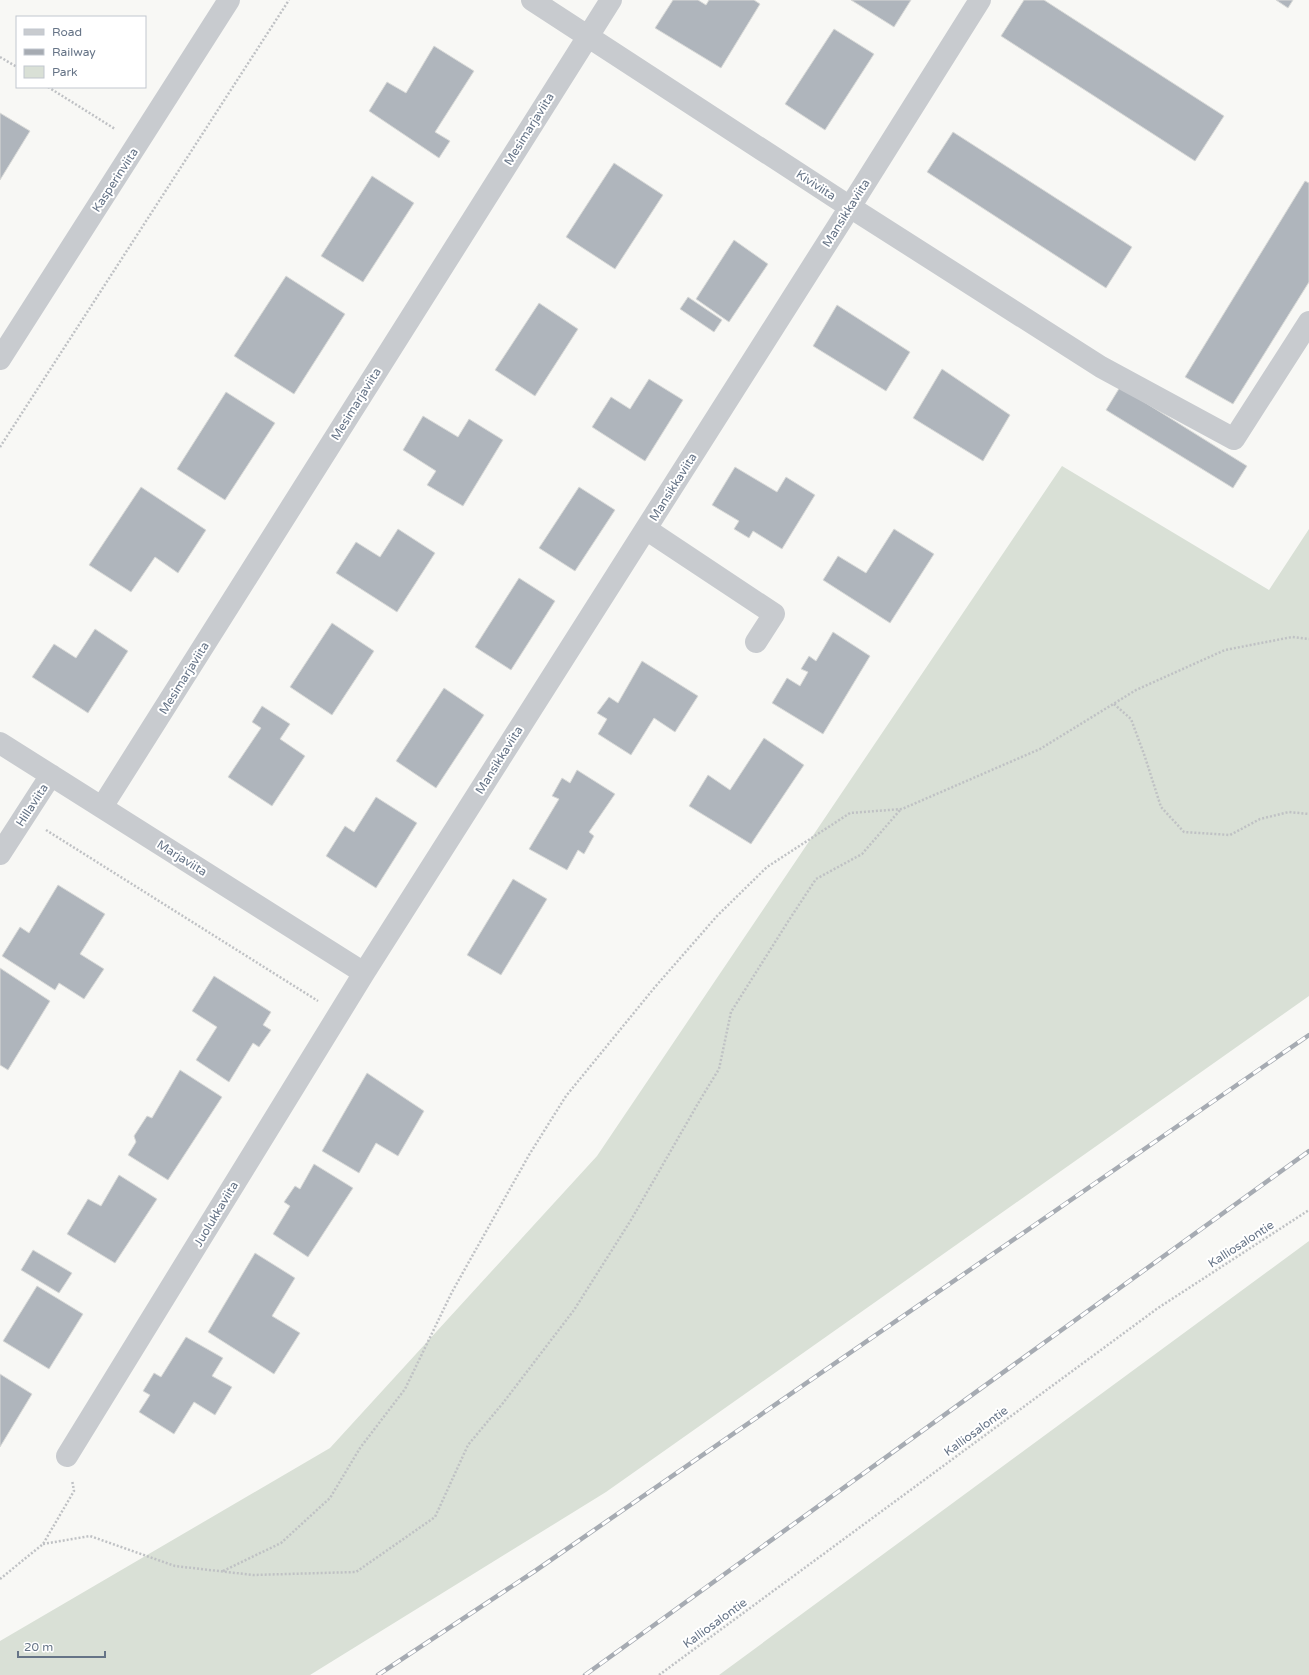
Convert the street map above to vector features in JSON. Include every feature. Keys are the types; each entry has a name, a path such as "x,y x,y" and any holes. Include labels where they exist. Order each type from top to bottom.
{"street":[{"name":"Kasperinviita","path":"0,359 229,0"},
{"name":"Kiviviita","path":"532,0 588,35 850,207 1101,367 1234,439 1309,322"},
{"name":"Mesimarjaviita","path":"102,807 611,0"},
{"name":"Mansikkaviita","path":"364,972 980,0"},
{"path":"646,529 774,614 756,642"},
{"name":"Marjaviita","path":"0,743 364,972"},
{"name":"Hillaviita","path":"0,854 51,775"},
{"name":"Juolukkaviita","path":"68,1456 364,972"}],"path":[{"path":"0,447 289,0"},
{"path":"0,57 16,67"},
{"path":"50,88 120,132"},
{"path":"223,1571 282,1542 330,1498 360,1448 404,1389 452,1292 529,1155 566,1096 655,987 717,916 767,867 850,813 902,809 1040,749 1136,690 1225,650 1292,637 1309,639"},
{"path":"1114,704 1131,719 1161,807 1184,832 1230,834 1260,819 1289,812 1309,814"},
{"path":"43,1544 90,1536 175,1566 253,1575 356,1572 435,1517 468,1446 574,1310 631,1220 700,1100 720,1069 731,1012 816,879 862,854 902,809"},
{"path":"24,816 338,1014"},
{"name":"Kalliosalontie","path":"660,1675 1158,1308 1309,1210"},
{"path":"0,1579 43,1544 74,1491 68,1456"}],"green space":[{"path":"1062,466 1269,590 1309,529 1309,996 606,1492 310,1675 0,1675 0,1641 330,1448 597,1156"},
{"path":"1309,1241 1309,1675 719,1675"}],"building":[{"path":"673,0 698,0 706,5 709,0 754,0 760,4 721,68 655,28"},
{"path":"851,0 911,0 894,27"},
{"path":"1024,0 1044,0 1224,116 1195,161 1001,36"},
{"path":"1276,0 1293,0 1288,8"},
{"path":"834,29 874,54 825,130 785,104"},
{"path":"434,46 474,71 435,132 450,141 439,158 369,111 387,82 406,93"},
{"path":"0,113 30,131 0,180"},
{"path":"953,132 1132,247 1106,288 927,172"},
{"path":"614,163 663,195 615,269 566,237"},
{"path":"372,176 414,203 363,282 321,256"},
{"path":"1305,181 1309,183 1309,282 1233,404 1185,377"},
{"path":"734,240 768,264 729,322 696,299"},
{"path":"286,276 345,314 294,394 234,356"},
{"path":"688,297 722,320 714,332 680,309"},
{"path":"539,303 578,329 535,396 495,370"},
{"path":"837,305 910,352 886,391 813,346"},
{"path":"942,369 1010,415 983,461 913,418"},
{"path":"649,379 683,400 645,461 592,427 611,397 630,409"},
{"path":"1120,387 1247,466 1233,488 1106,410"},
{"path":"226,392 275,423 225,500 177,469"},
{"path":"423,416 458,437 469,419 503,440 463,506 427,485 436,471 403,450"},
{"path":"735,467 777,492 786,477 815,495 782,549 753,531 749,538 734,529 739,521 712,505"},
{"path":"141,487 206,530 178,573 155,557 131,592 89,565"},
{"path":"579,487 615,510 575,571 539,548"},
{"path":"398,529 435,553 397,612 336,573 356,542 380,557"},
{"path":"894,529 934,554 890,623 823,580 838,556 866,573"},
{"path":"519,578 555,601 511,670 475,647"},
{"path":"332,623 374,651 332,715 290,687"},
{"path":"95,629 128,651 88,713 32,677 54,644 76,658"},
{"path":"833,632 870,656 823,734 772,703 787,678 800,686 808,672 801,669 809,656 816,661"},
{"path":"642,661 698,696 675,732 654,718 631,755 598,734 607,719 597,713 609,697 618,703"},
{"path":"444,688 484,715 436,788 396,761"},
{"path":"262,706 290,724 280,739 305,756 272,806 228,777 261,728 252,722"},
{"path":"764,738 804,765 751,844 689,806 708,775 730,790"},
{"path":"577,770 615,794 589,832 594,836 584,854 578,850 567,870 529,849 559,799 552,796 562,778 570,783"},
{"path":"376,797 417,823 376,888 326,856 345,826 354,832"},
{"path":"513,879 547,899 501,975 467,955"},
{"path":"58,885 105,914 80,954 104,969 84,999 59,983 55,990 2,956 20,927 29,933"},
{"path":"0,968 50,1001 8,1070 0,1065"},
{"path":"214,976 271,1012 263,1025 271,1030 259,1047 253,1043 229,1082 196,1060 217,1027 192,1011"},
{"path":"180,1070 222,1097 168,1180 128,1155 136,1142 134,1136 147,1116 152,1118"},
{"path":"367,1073 424,1111 398,1156 376,1143 359,1173 322,1151"},
{"path":"314,1164 353,1188 308,1257 273,1234 290,1206 284,1202 295,1186 300,1189"},
{"path":"119,1175 157,1199 115,1263 67,1234 88,1199 101,1206"},
{"path":"33,1250 72,1273 59,1293 21,1270"},
{"path":"255,1253 295,1278 272,1316 300,1333 274,1374 208,1332"},
{"path":"37,1286 83,1314 49,1369 3,1341"},
{"path":"186,1337 223,1358 212,1376 232,1387 215,1415 194,1402 174,1434 139,1412 150,1395 143,1391 154,1373 161,1377"},
{"path":"0,1374 32,1394 0,1447"}],"railway":[{"path":"378,1675 535,1571 1309,1035"},
{"path":"585,1675 1309,1151"}]}
